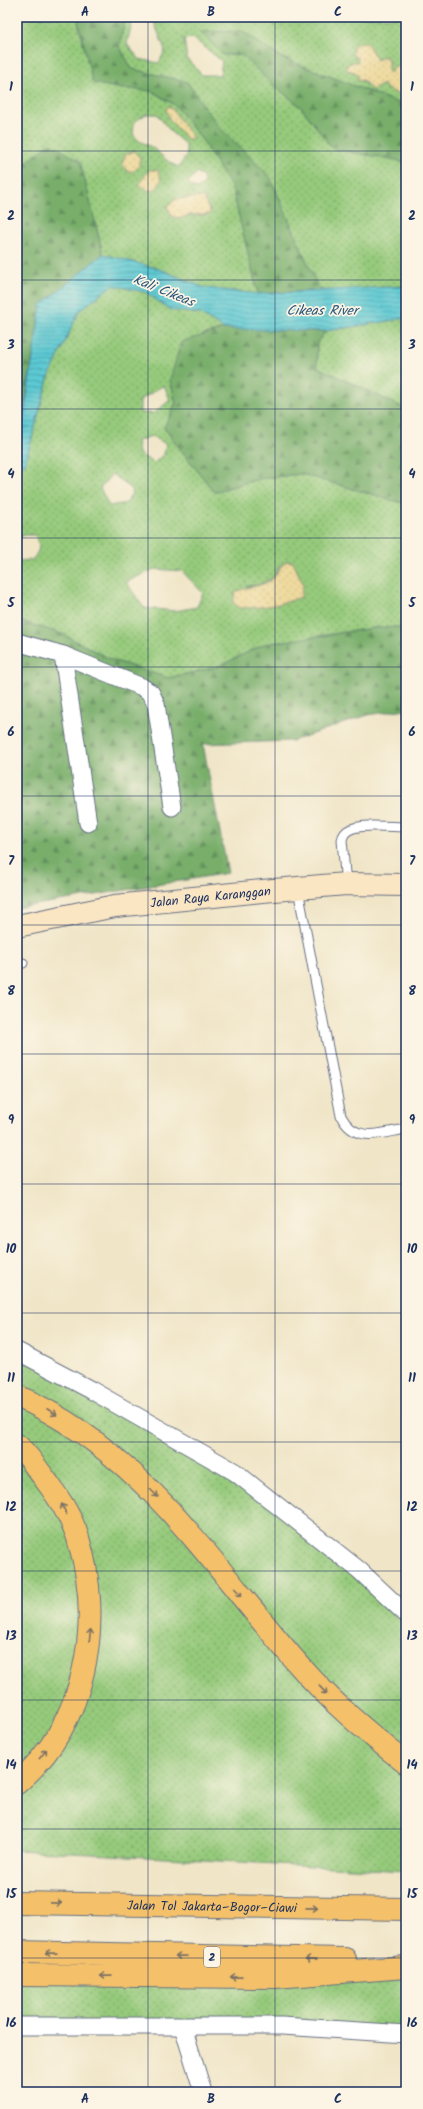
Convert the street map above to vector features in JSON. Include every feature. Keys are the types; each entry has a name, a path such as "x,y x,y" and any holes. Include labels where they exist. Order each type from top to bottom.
{"highway":[{"path":"17,1396 45,1408 91,1438 134,1474 175,1514 299,1665 333,1702 406,1764"},
{"path":"17,1445 59,1498 78,1537 89,1585 90,1632 84,1673 69,1714 48,1747 27,1774 17,1783"},
{"name":"Jalan Tol Jakarta–Bogor–Ciawi","path":"17,1903 406,1909"},
{"name":"2","path":"17,1952 406,1961"},
{"path":"17,1975 275,1977 406,1967"}],"street":[{"path":"17,642 63,655 142,687 151,693 156,704 172,807"},
{"path":"63,655 88,823"},
{"name":"Jalan Raya Karanggan","path":"18,922 115,906 300,888 346,884 406,885"},
{"path":"17,1351 91,1390 235,1472 359,1570 406,1614"},
{"path":"17,2026 282,2026 406,2034"},
{"path":"183,2027 203,2092"}],"lane":[{"path":"346,884 342,840 344,834 350,829 358,828 406,827"},
{"path":"300,888 300,900 341,1116 346,1126 354,1132 367,1136 406,1129"}],"green space":[{"path":"17,17 80,17 78,22 93,82 117,88 151,91 175,105 202,140 232,188 258,294 205,288 159,269 103,254 80,161 17,171","holes":["146,114 157,114 171,132 185,144 187,154 179,167 171,163 155,149 139,141 133,134 134,122","197,172 204,179 203,185 197,189 191,186 188,182","203,197 211,213 204,215 191,215 180,218 172,216 167,207 176,199"]},
{"path":"80,17 126,17 119,46 132,69 187,82 218,126 270,177 317,285 322,290 258,294 232,188 202,140 175,105 152,91 117,88 93,83 78,22"},
{"path":"126,17 150,17 133,18 127,44 139,59 159,63 165,50 152,17 406,17 406,83 405,70 400,67 390,73 387,71 386,56 377,60 371,49 358,58 357,63 346,70 355,72 366,85 384,84 393,92 406,98 406,106 280,57 242,31 223,55 242,55 272,84 301,107 333,149 397,160 406,165 406,286 337,291 322,290 317,285 270,177 218,126 187,82 132,69 119,46","holes":["193,38 222,61 220,75 202,75 187,59 184,39"]},
{"path":"242,31 280,57 406,106 406,165 397,160 333,149 301,107 272,84 242,55 223,55 200,32"},
{"path":"50,143 80,161 103,254 41,305 20,435 17,437 17,171"},
{"path":"112,285 145,292 171,310 200,314 224,329 202,335 170,380 176,403 164,428 214,492 258,479 301,474 406,504 406,627 374,628 265,644 217,667 168,678 112,660 62,634 17,620 17,556 18,561 32,560 37,554 39,546 35,535 24,535 17,540 17,468 25,464 48,379 79,311","holes":["164,385 170,400 154,413 140,413 140,400","152,436 166,444 164,454 154,463 139,454 137,441","112,474 133,490 127,503 109,506 100,488","287,561 293,562 303,584 246,586 259,585 273,578 279,567","154,569 182,571 203,593 197,607 175,611 144,608 126,582"]},
{"path":"406,318 406,409 317,367 317,342 326,331"},
{"path":"224,329 326,331 317,342 317,367 406,409 406,504 301,474 258,479 214,492 164,428 176,403 170,380 181,342"},
{"path":"17,620 62,634 112,660 168,678 217,667 265,644 374,628 406,627 406,709 368,715 292,741 203,744 228,873 17,908"},
{"path":"17,1351 235,1472 406,1614 406,1871 17,1850"},
{"path":"406,1967 406,2034 17,2026 17,1975"}],"sand":[{"path":"359,43 367,43 377,60 386,56 388,61 388,71 390,73 395,67 401,67 405,70 406,98 387,89 384,84 372,90 363,80 357,81 358,75 355,72 346,70 348,64 357,62 358,58 355,57 352,52 354,45"},
{"path":"168,106 172,109 193,138 187,139 170,120 166,110"},
{"path":"134,151 140,158 139,166 134,171 128,172 122,164 125,155"},
{"path":"149,170 158,170 161,181 156,189 149,191 139,184"},
{"path":"203,197 211,213 178,218 172,216 167,207 176,199"},
{"path":"287,561 293,562 303,584 301,597 271,606 239,608 233,602 236,592 269,581"}],"water":[{"name":"Cikeas River","path":"103,254 159,269 205,288 258,294 406,286 406,318 326,331 224,329 200,314 171,310 145,292 112,285 79,311 48,379 25,464 17,468 17,437 21,435 41,305"}],"water label":[{"name":"Kali Cikeas","path":"164,290"}]}
